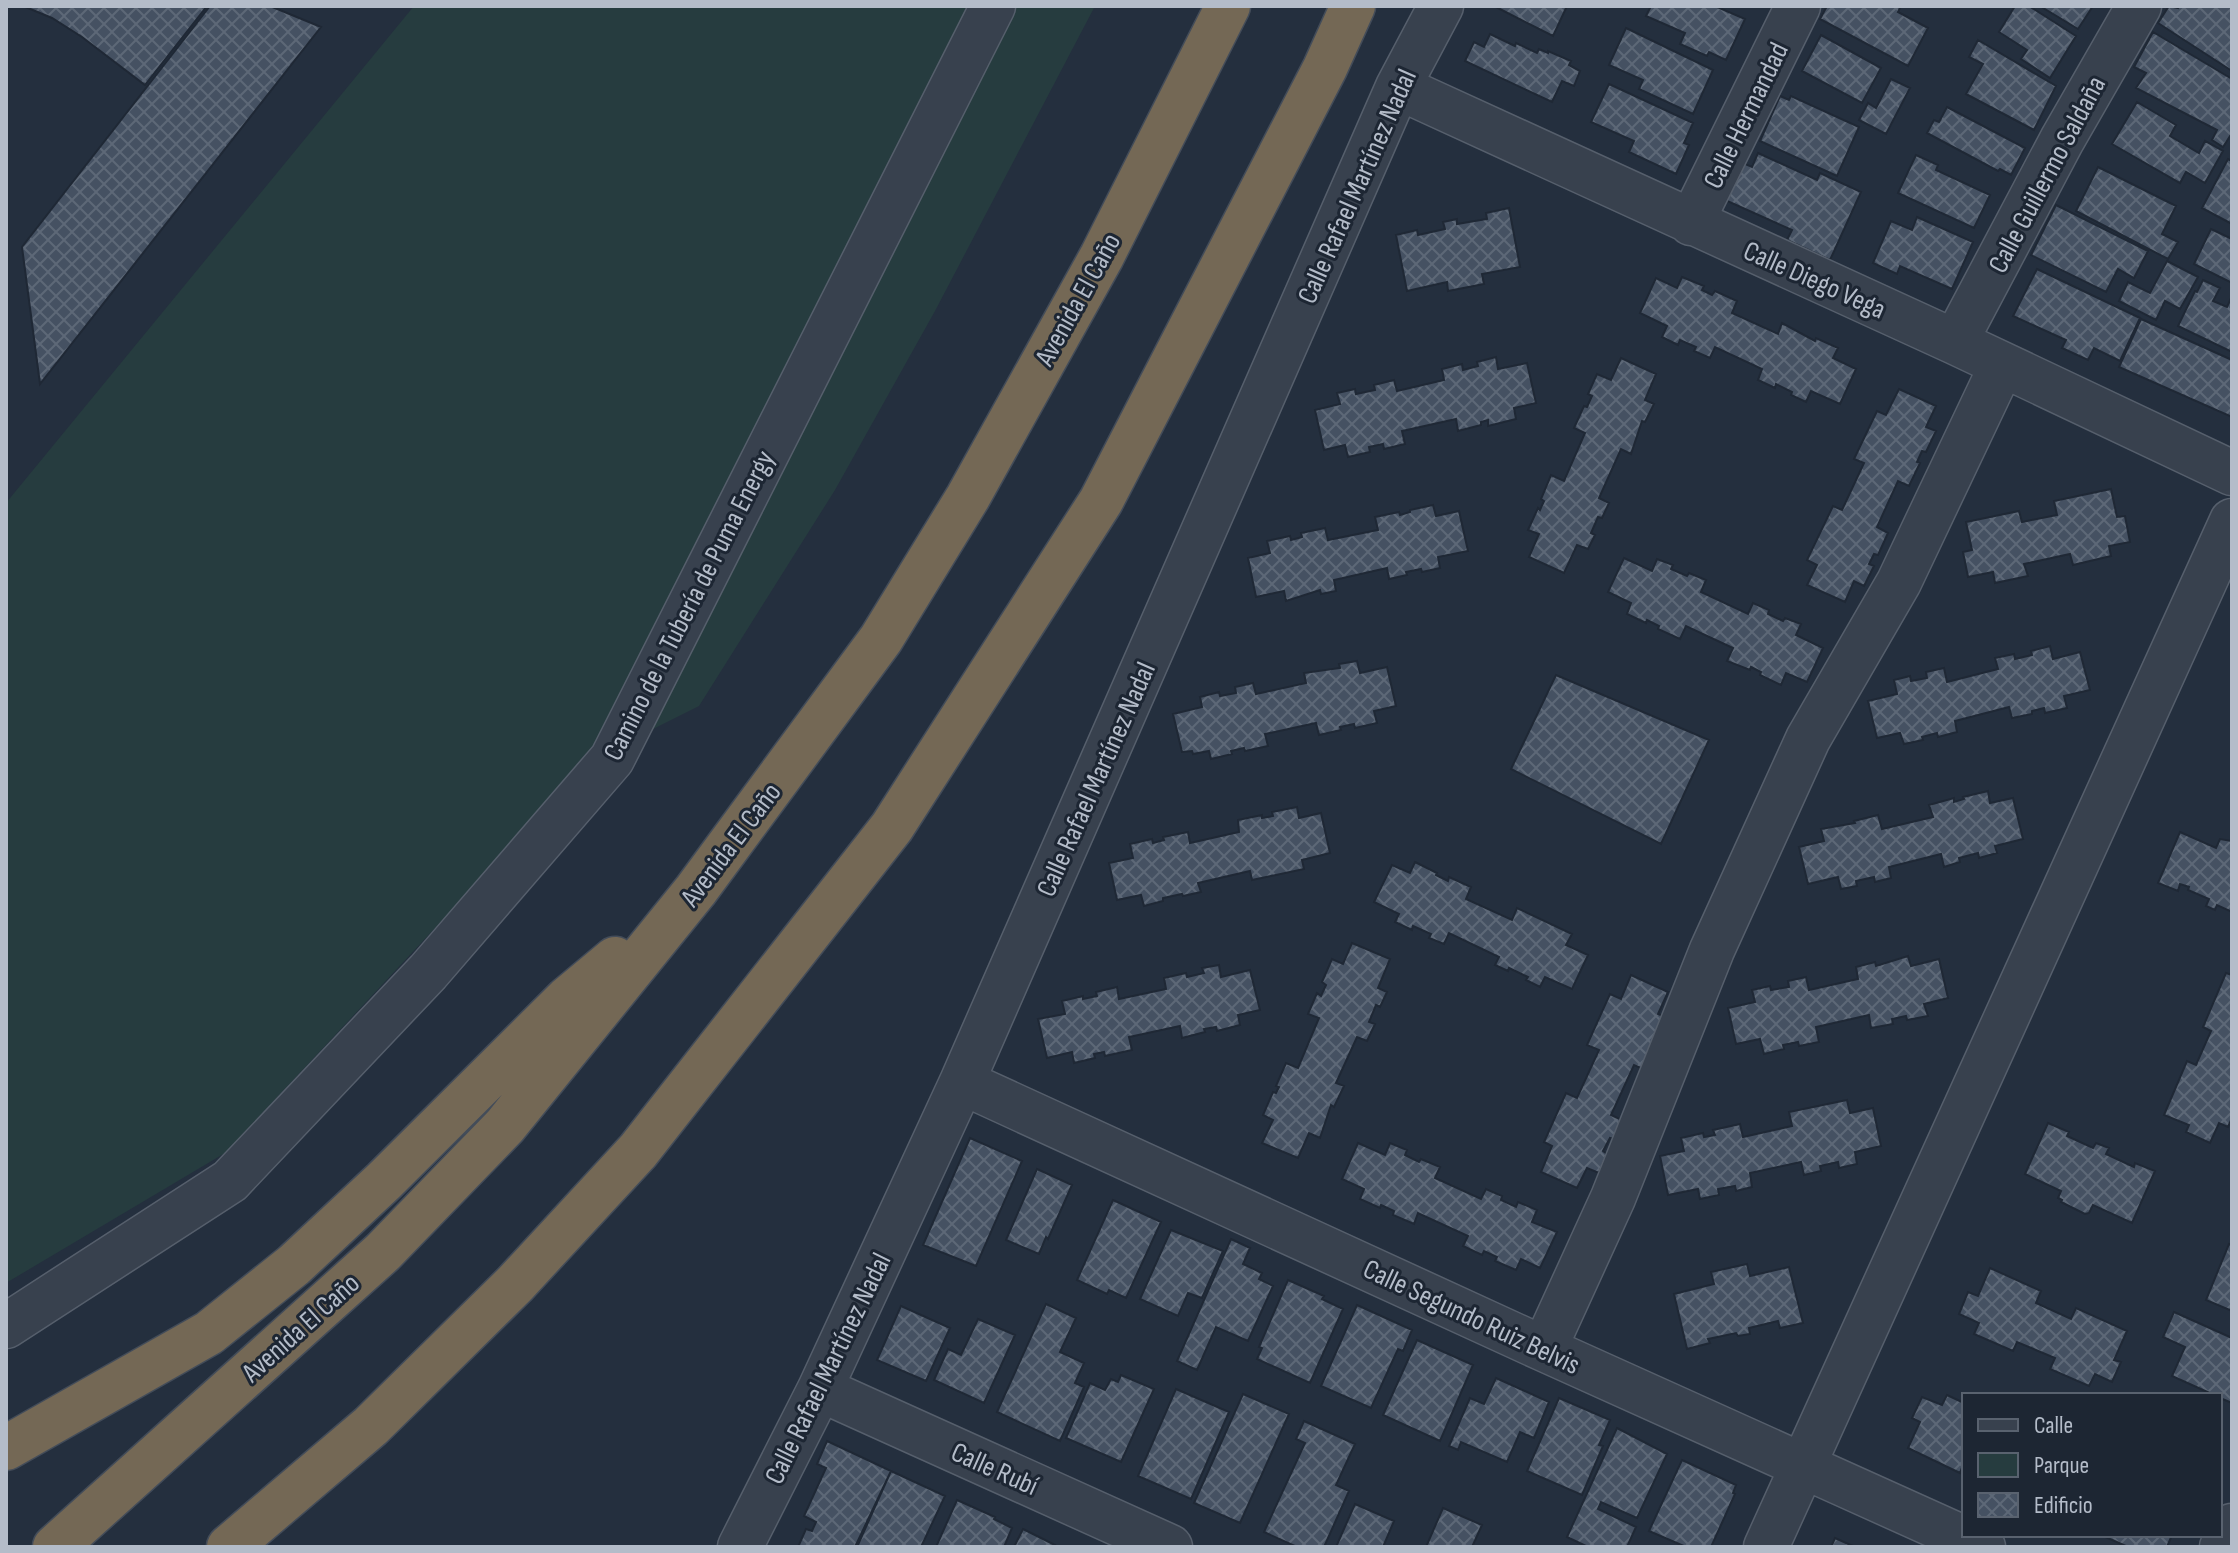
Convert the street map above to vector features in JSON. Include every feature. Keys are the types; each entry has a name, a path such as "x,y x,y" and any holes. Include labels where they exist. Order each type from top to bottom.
{"highway":[{"name":"Avenida El Caño","path":"55,1547 383,1252 505,1126 696,890 881,639 968,497 1102,256 1228,6"},
{"path":"229,1547 371,1426 515,1284 638,1151 892,827 1101,501 1325,68 1353,6"},
{"path":"6,1448 209,1333 294,1265 384,1181 567,999 696,890"},
{"path":"269,1547 371,1426"}],"street":[{"name":"Camino de la Tubería de Puma Energy","path":"6,1326 230,1181 428,972 612,759 993,6"},
{"name":"Calle Rafael Martínez Nadal","path":"740,1547 820,1389 962,1082 1398,87 1441,6"},
{"name":"Calle Hermandad","path":"1691,223 1798,6"},
{"name":"Calle Guillermo Saldaña","path":"1955,342 2062,140 2139,6"},
{"name":"Calle Diego Vega","path":"1398,87 1955,342 2232,473"},
{"path":"1544,1349 1613,1198 1712,950 1808,739 1899,582 2002,365"},
{"path":"1766,1547 2232,521"},
{"name":"Calle Segundo Ruiz Belvis","path":"962,1082 1983,1547"},
{"name":"Calle Rubí","path":"820,1389 1170,1547"},
{"path":"2222,1547 2232,1526"}],"green space":[{"path":"414,6 1095,6 935,311 835,490 699,706 593,759 225,1153 6,1283 6,503"}],"building":[{"path":"23,6 207,6 145,85 82,37 52,18"},
{"path":"210,6 270,6 321,27 40,384 22,247"},
{"path":"1494,6 1567,6 1553,36"},
{"path":"1651,6 1715,6 1745,19 1726,60 1709,52 1707,56 1680,44 1685,33 1646,16"},
{"path":"1827,6 1901,6 1898,12 1928,28 1908,66 1820,19"},
{"path":"2015,6 2029,6 2076,36 2050,78 2021,59 2027,50 1999,32"},
{"path":"2040,6 2093,6 2078,29"},
{"path":"2169,6 2232,6 2232,71 2158,23"},
{"path":"1626,28 1713,70 1693,114 1639,89 1643,80 1609,65"},
{"path":"2153,32 2232,79 2232,133 2223,147 2212,140 2217,130 2136,88 2146,73 2134,67"},
{"path":"1490,34 1515,46 1516,43 1537,53 1539,49 1548,51 1571,61 1569,65 1580,71 1574,86 1562,81 1552,102 1465,61 1474,42 1484,47"},
{"path":"1821,35 1881,68 1862,103 1802,71"},
{"path":"1978,40 2056,86 2034,130 1966,94 1983,64 1969,57"},
{"path":"1891,79 1910,88 1886,134 1859,120 1868,103 1876,108"},
{"path":"1609,84 1693,123 1684,143 1689,145 1676,174 1629,152 1634,141 1591,122"},
{"path":"1780,96 1789,100 1791,96 1859,127 1837,176 1760,141"},
{"path":"2137,102 2176,125 2170,136 2199,153 2205,141 2223,151 2205,183 2186,172 2180,183 2112,144"},
{"path":"1947,107 2025,148 2011,175 1927,133 1934,120 1939,122"},
{"path":"1758,153 1817,180 1820,173 1861,192 1830,260 1787,240 1792,230 1725,200 1743,163 1752,167"},
{"path":"1916,155 1938,165 1936,170 1990,195 1974,228 1898,193"},
{"path":"2228,159 2232,161 2232,224 2202,208"},
{"path":"2098,167 2176,206 2162,234 2178,242 2168,259 2076,211"},
{"path":"2056,205 2148,251 2134,278 2118,269 2106,292 2031,255"},
{"path":"1509,208 1520,267 1482,274 1484,284 1448,291 1447,282 1407,291 1396,235 1417,230 1418,235 1445,229 1443,222 1457,219 1457,224 1487,219 1486,213"},
{"path":"1917,217 1973,242 1952,289 1900,266 1897,274 1873,263 1891,221 1912,230"},
{"path":"2211,229 2232,239 2232,283 2194,264"},
{"path":"2167,261 2198,277 2180,309 2165,301 2156,320 2119,301 2128,282 2150,293"},
{"path":"2037,269 2140,318 2120,361 2094,348 2088,360 2062,348 2066,340 2013,316"},
{"path":"1682,277 1704,286 1702,290 1712,295 1715,291 1737,301 1732,313 1778,334 1782,323 1815,341 1816,338 1838,348 1833,358 1856,369 1840,404 1811,391 1806,402 1776,384 1775,388 1758,380 1762,369 1715,347 1710,358 1680,340 1678,345 1662,337 1667,326 1640,313 1656,278 1677,288"},
{"path":"2203,280 2220,288 2213,301 2227,307 2232,296 2232,352 2178,326"},
{"path":"2141,319 2232,360 2232,417 2119,367"},
{"path":"1496,357 1498,369 1527,363 1536,403 1514,408 1516,419 1488,426 1488,420 1458,431 1456,419 1402,431 1405,444 1384,449 1383,444 1369,447 1370,452 1348,457 1345,445 1324,450 1315,410 1340,404 1337,393 1355,389 1356,394 1375,390 1374,385 1394,380 1397,391 1444,380 1442,369 1462,364 1463,370"},
{"path":"1621,358 1656,374 1645,400 1654,404 1645,422 1642,421 1631,454 1621,449 1599,498 1609,503 1602,518 1598,517 1591,533 1595,535 1588,549 1577,545 1564,573 1529,557 1539,534 1528,530 1544,501 1541,499 1551,475 1564,481 1585,433 1574,428 1592,396 1588,394 1597,374 1611,380"},
{"path":"1899,389 1936,406 1926,427 1936,431 1926,452 1922,451 1909,486 1898,481 1877,527 1888,533 1878,555 1874,554 1869,564 1874,566 1864,586 1854,581 1845,602 1807,585 1817,565 1807,560 1833,506 1842,510 1864,463 1854,459 1877,411 1886,415"},
{"path":"2111,489 2117,517 2125,516 2130,542 2109,546 2111,556 2073,565 2070,554 2024,564 2028,576 1995,583 1993,572 1968,577 1963,552 1972,550 1966,522 2019,511 2022,522 2057,515 2054,501"},
{"path":"1433,505 1436,516 1459,511 1468,551 1438,557 1440,568 1406,572 1407,575 1389,579 1387,568 1334,580 1336,591 1321,594 1320,590 1286,601 1284,591 1256,597 1248,558 1270,553 1267,541 1290,536 1291,540 1302,537 1301,533 1325,528 1328,540 1378,530 1375,517 1399,512 1400,515"},
{"path":"1624,558 1652,571 1657,559 1673,565 1671,569 1687,576 1689,573 1706,580 1701,592 1748,614 1753,603 1783,621 1785,618 1801,624 1796,635 1823,648 1807,682 1786,673 1781,685 1751,667 1750,670 1727,661 1733,648 1686,626 1680,639 1647,620 1646,623 1627,614 1631,603 1608,592"},
{"path":"2050,646 2053,659 2080,652 2090,690 2064,696 2067,708 2045,713 2044,708 2012,718 2009,707 1955,721 1957,732 1938,737 1937,733 1904,744 1900,733 1877,738 1868,701 1897,694 1894,680 1910,676 1911,681 1927,678 1926,672 1944,668 1947,682 1998,669 1995,658 2014,654 2015,659"},
{"path":"1357,661 1360,673 1387,667 1396,706 1374,711 1377,723 1355,728 1354,724 1319,735 1316,723 1265,734 1268,746 1245,751 1244,748 1211,759 1209,751 1193,754 1192,751 1182,752 1173,714 1202,707 1200,697 1219,692 1220,696 1236,693 1235,687 1253,683 1256,694 1306,683 1304,673 1340,668 1339,664"},
{"path":"1556,675 1709,740 1661,844 1511,769"},
{"path":"1988,791 1990,803 2013,798 2023,839 1995,846 1997,853 1979,858 1978,853 1959,858 1960,862 1944,867 1941,854 1889,867 1891,878 1875,882 1874,877 1856,881 1857,886 1841,889 1838,877 1808,884 1799,847 1824,841 1821,829 1878,815 1882,829 1933,817 1929,805 1954,798 1954,802"},
{"path":"1297,807 1299,818 1321,813 1330,853 1302,860 1304,869 1252,880 1250,871 1198,883 1201,892 1163,898 1163,901 1144,906 1141,895 1117,900 1109,863 1133,858 1130,844 1152,839 1153,843 1164,840 1163,837 1188,832 1190,843 1239,832 1238,820 1273,816 1272,812"},
{"path":"2180,832 2216,848 2220,839 2232,841 2232,912 2217,905 2215,910 2206,906 2209,899 2188,890 2189,887 2180,884 2178,891 2158,883"},
{"path":"1415,862 1448,881 1449,877 1471,887 1466,899 1512,920 1517,908 1572,934 1566,945 1588,955 1572,989 1545,977 1540,987 1526,980 1528,977 1495,965 1499,957 1449,933 1444,944 1429,938 1431,934 1395,922 1399,914 1374,902 1392,865 1410,873"},
{"path":"1352,943 1390,959 1378,988 1387,992 1380,1007 1376,1005 1369,1022 1375,1024 1367,1041 1357,1037 1336,1083 1344,1086 1334,1107 1331,1105 1320,1138 1309,1133 1298,1158 1262,1143 1273,1120 1263,1115 1273,1092 1276,1093 1279,1087 1276,1086 1286,1063 1298,1068 1319,1018 1308,1014 1317,993 1321,996 1326,985 1322,982 1332,959 1343,964"},
{"path":"1908,956 1911,966 1939,959 1948,998 1924,1004 1928,1016 1907,1020 1906,1016 1892,1019 1893,1024 1871,1028 1869,1015 1816,1027 1819,1042 1783,1045 1784,1049 1764,1054 1760,1039 1736,1044 1728,1008 1755,1002 1752,990 1770,986 1771,990 1789,987 1788,981 1806,977 1809,990 1858,979 1856,967 1875,962 1876,966"},
{"path":"1219,965 1221,977 1250,970 1260,1010 1238,1015 1240,1025 1217,1031 1216,1027 1204,1029 1205,1032 1182,1038 1180,1026 1129,1037 1132,1050 1105,1056 1104,1052 1094,1054 1095,1058 1074,1063 1072,1052 1047,1058 1038,1019 1065,1014 1062,1001 1097,996 1096,992 1117,987 1119,999 1166,989 1164,978 1204,973 1202,968"},
{"path":"2226,973 2232,975 2232,1118 2228,1127 2219,1123 2210,1143 2186,1132 2189,1125 2164,1115 2187,1061 2196,1065 2211,1031 2203,1027"},
{"path":"1631,975 1668,992 1658,1014 1668,1018 1645,1070 1634,1065 1611,1115 1622,1120 1614,1139 1610,1138 1603,1151 1607,1154 1599,1173 1587,1168 1577,1188 1541,1172 1552,1146 1544,1142 1566,1093 1577,1098 1599,1050 1587,1045 1610,994 1621,999"},
{"path":"1847,1100 1850,1113 1873,1108 1881,1146 1855,1152 1857,1164 1839,1168 1838,1162 1820,1166 1821,1171 1804,1175 1801,1162 1750,1173 1752,1187 1736,1191 1735,1186 1718,1189 1719,1195 1700,1199 1698,1189 1668,1195 1660,1156 1684,1151 1681,1138 1703,1133 1704,1137 1715,1135 1713,1130 1740,1124 1743,1137 1792,1126 1789,1112"},
{"path":"2048,1123 2093,1148 2096,1143 2109,1148 2106,1154 2134,1167 2135,1163 2155,1171 2132,1223 2093,1205 2085,1214 2061,1202 2058,1198 2061,1191 2025,1174"},
{"path":"970,1138 1022,1161 976,1266 923,1245"},
{"path":"1358,1143 1385,1155 1390,1143 1407,1150 1405,1155 1419,1162 1421,1159 1440,1167 1435,1178 1481,1199 1486,1189 1516,1207 1518,1202 1537,1210 1532,1222 1557,1232 1540,1268 1521,1259 1516,1270 1495,1261 1497,1257 1484,1251 1482,1255 1463,1246 1468,1236 1418,1213 1414,1224 1393,1215 1394,1211 1360,1199 1364,1189 1342,1179"},
{"path":"1037,1169 1072,1185 1039,1254 1006,1240"},
{"path":"1113,1200 1161,1222 1126,1298 1109,1290 1107,1294 1077,1280"},
{"path":"1171,1230 1223,1251 1202,1298 1188,1293 1178,1316 1140,1299"},
{"path":"1231,1239 1250,1248 1243,1264 1262,1273 1259,1279 1273,1286 1248,1341 1216,1327 1197,1370 1177,1361"},
{"path":"2229,1244 2232,1245 2232,1311 2206,1300"},
{"path":"1747,1264 1750,1276 1789,1267 1803,1323 1780,1328 1778,1321 1749,1328 1750,1334 1738,1336 1736,1333 1708,1339 1710,1343 1687,1349 1674,1294 1714,1284 1711,1272"},
{"path":"1990,1268 2041,1291 2036,1303 2071,1319 2076,1308 2127,1331 2114,1360 2121,1362 2112,1382 2095,1374 2089,1386 2050,1369 2055,1358 2017,1342 2013,1351 1974,1334 1979,1323 1959,1314 1968,1292 1978,1296"},
{"path":"1288,1280 1324,1296 1322,1299 1343,1309 1310,1383 1257,1359 1262,1348 1259,1347"},
{"path":"1046,1304 1076,1318 1060,1352 1084,1363 1075,1383 1084,1387 1060,1441 997,1412"},
{"path":"1357,1305 1412,1330 1403,1351 1398,1349 1371,1408 1321,1386"},
{"path":"901,1306 950,1328 926,1381 877,1360"},
{"path":"2174,1312 2232,1338 2232,1403 2222,1399 2222,1393 2210,1393 2172,1376 2185,1347 2163,1337"},
{"path":"978,1319 1015,1335 984,1403 934,1380 948,1349 961,1355"},
{"path":"1417,1340 1473,1365 1440,1441 1383,1415"},
{"path":"1121,1375 1154,1389 1121,1462 1066,1438 1090,1383 1105,1390 1111,1379 1118,1382"},
{"path":"1496,1378 1549,1402 1534,1438 1520,1432 1507,1462 1461,1442 1458,1450 1449,1446 1470,1398 1484,1404"},
{"path":"1176,1389 1229,1412 1191,1499 1138,1476"},
{"path":"1243,1394 1289,1414 1240,1523 1194,1503"},
{"path":"1947,1395 1962,1402 1960,1473 1908,1448 1920,1422 1912,1418 1922,1397 1942,1405"},
{"path":"1559,1398 1610,1420 1599,1445 1603,1446 1582,1495 1527,1471"},
{"path":"1304,1421 1355,1444 1336,1485 1349,1491 1324,1547 1297,1547 1264,1532 1305,1443 1296,1439"},
{"path":"1617,1428 1667,1454 1637,1518 1601,1502 1598,1509 1636,1527 1627,1547 1588,1547 1567,1537"},
{"path":"827,1441 891,1471 855,1547 798,1547 806,1529 812,1531 816,1522 804,1516 826,1468 817,1464"},
{"path":"1682,1460 1736,1485 1735,1494 1711,1547 1686,1547 1649,1531"},
{"path":"891,1471 945,1496 921,1547 857,1547"},
{"path":"957,1500 1012,1528 1004,1547 936,1547"},
{"path":"1355,1504 1394,1521 1383,1547 1336,1547"},
{"path":"1443,1508 1482,1525 1472,1547 1426,1547"},
{"path":"1023,1529 1055,1545 1054,1547 1014,1547"},
{"path":"2106,1537 2171,1537 2167,1547 2128,1547"},
{"path":"1835,1538 1855,1547 1831,1547"}]}
